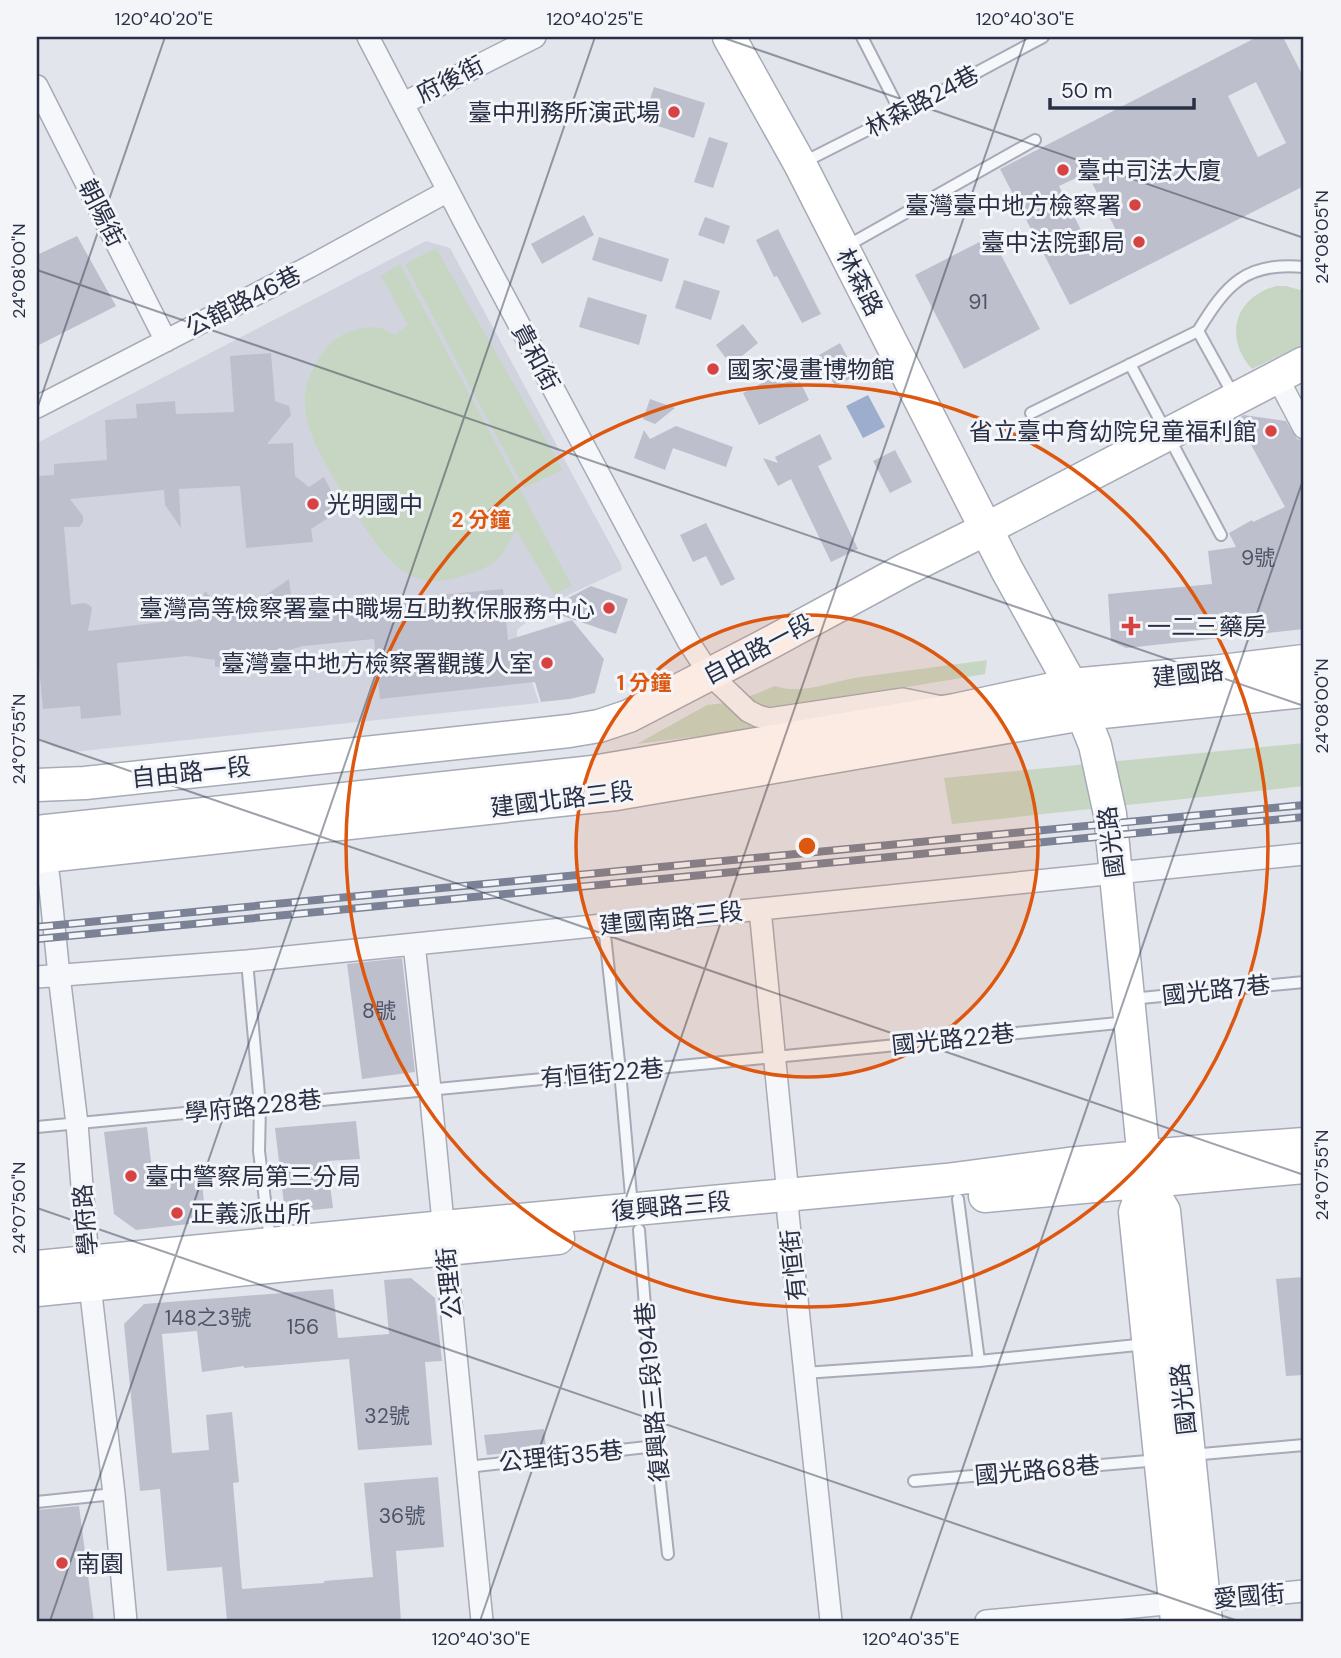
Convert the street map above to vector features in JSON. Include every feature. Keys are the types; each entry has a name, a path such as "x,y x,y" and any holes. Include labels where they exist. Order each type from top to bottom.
{"street":[{"name":"貴和街","path":"368,37 688,641 710,675 748,711 769,719 903,699 954,710"},
{"name":"府後街","path":"404,103 535,37"},
{"name":"林森路","path":"729,37 800,164 986,529"},
{"name":"朝陽街","path":"37,88 166,341"},
{"name":"公舘路46巷","path":"37,407 309,267 448,191"},
{"name":"自由路一段","path":"37,785 85,783 599,726 629,716 710,675 906,569 1291,370"},
{"path":"1291,370 1304,428"},
{"name":"國光路","path":"986,529 1071,685 1095,745 1110,814 1145,1169 1164,1212 1174,1457 1191,1611"},
{"name":"建國路","path":"1071,685 1304,661"},
{"name":"建國北路三段","path":"39,839 593,772 954,710 1071,685"},
{"name":"建國路","path":"1083,714 1304,691"},
{"name":"建國北路三段","path":"39,839 616,794 1083,714"},
{"name":"學府路","path":"39,839 77,1124 89,1274 126,1621"},
{"name":"建國南路三段","path":"37,976 247,961 1304,854"},
{"name":"有恒街","path":"761,909 804,1373 831,1621"},
{"name":"公理街","path":"414,944 482,1621"},
{"name":"復興路三段","path":"788,1204 958,1199 1304,1144"},
{"name":"復興路三段","path":"37,1267 89,1274 636,1220 788,1204 1068,1164 1145,1169 1304,1167"},
{"name":"國光路","path":"1145,1169 1135,1212 1148,1344 1174,1457"},
{"name":"復興路三段","path":"37,1290 89,1274 270,1244 445,1238"},
{"name":"愛國街","path":"986,1621 1191,1611 1304,1591"}],"lane":[{"path":"862,37 901,113"},
{"name":"林森路24巷","path":"800,164 1043,37"},
{"path":"843,248 1035,140"},
{"path":"1031,413 1198,331 1217,300 1230,286 1246,275 1266,269 1304,267"},
{"path":"1198,331 1236,399"},
{"path":"1130,364 1221,535"},
{"name":"復興路三段194巷","path":"604,926 668,1554"},
{"path":"247,961 260,1106 259,1151 270,1244"},
{"name":"國光路7巷","path":"1129,1010 1304,982"},
{"name":"國光路22巷","path":"775,1057 1129,1010"},
{"name":"有恒街22巷","path":"430,1088 775,1057"},
{"name":"學府路228巷","path":"37,1127 430,1088"},
{"path":"958,1199 979,1361"},
{"path":"804,1373 979,1361 1148,1344"},
{"name":"國光路68巷","path":"914,1481 1304,1445"},
{"name":"公理街35巷","path":"467,1467 656,1446"},
{"path":"37,1502 114,1494"}],"shaded area":[{"name":"光明國中","path":"426,241 450,248 621,564 622,570 547,605 517,630 539,703 73,752 54,747 37,737 37,443"}],"green space":[{"path":"436,248 563,470 524,488 405,264"},
{"path":"400,264 572,586 554,594 516,530 499,558 475,572 442,581 429,581 407,574 389,559 372,538 323,460 309,428 305,406 309,377 325,350 343,335 375,327 395,335 408,325 381,276"},
{"path":"1276,286 1304,291 1304,344 1252,369 1238,344 1238,320 1251,299"},
{"path":"987,660 985,674 792,706 763,706 748,697 775,686 786,689 807,688 861,677"},
{"path":"726,703 754,729 637,744 707,705"},
{"path":"1304,743 1304,786 952,824 944,778"}],"water":[{"path":"868,395 885,427 863,438 846,406"}],"building":[{"name":"臺中司法大廈","path":"1257,37 1283,37 1304,78 1304,186 1070,305 1000,169","holes":["1256,82 1286,143 1258,157 1228,96","1087,173 1118,234 1090,248 1059,186"]},
{"name":"臺中刑務所演武場","path":"654,87 705,103 694,138 643,121"},
{"path":"709,137 728,143 713,188 694,182"},
{"path":"584,215 594,235 542,264 531,244"},
{"path":"705,217 730,226 724,244 698,235"},
{"path":"778,229 821,314 802,323 777,276 774,277 756,240"},
{"path":"77,236 116,306 37,346 37,255"},
{"path":"991,236 1040,329 964,369 915,275"},
{"path":"599,237 669,259 662,282 592,260"},
{"path":"684,280 720,291 711,320 675,308"},
{"path":"588,297 647,315 639,345 579,327"},
{"path":"743,324 758,343 731,365 716,345"},
{"path":"840,343 857,375 835,386 819,355"},
{"path":"271,353 275,401 289,406 291,415 267,444 293,443 295,476 309,487 324,477 341,510 311,529 313,542 246,548 240,486 179,489 181,528 165,505 164,490 70,499 83,516 79,527 64,527 71,605 83,603 92,608 88,631 202,617 200,604 205,591 215,601 217,616 262,612 266,595 289,579 291,595 305,594 306,607 503,589 508,640 572,620 604,659 595,693 541,702 535,682 380,699 374,639 303,646 275,654 276,662 215,667 215,660 187,656 117,663 121,715 81,719 80,706 43,709 37,645 37,476 54,475 54,464 107,460 105,420 137,418 136,404 175,401 176,414 234,412 230,356"},
{"path":"793,367 809,400 759,425 743,393"},
{"path":"650,399 675,408 655,424 643,419"},
{"path":"1244,415 1286,421 1297,439 1304,441 1304,629 1126,648 1111,641 1108,594 1212,584 1208,551 1236,547 1229,533 1252,520 1253,522 1285,507 1237,419"},
{"path":"676,426 733,447 726,467 673,448 665,470 634,458 644,430 650,439"},
{"path":"820,434 832,459 818,466 858,549 831,562 791,479 778,486 763,458 778,463 775,457"},
{"path":"895,450 912,482 890,493 873,461"},
{"path":"706,523 735,579 721,586 706,556 693,562 680,535"},
{"path":"591,586 628,599 616,634 545,610"},
{"path":"402,958 415,1072 362,1079 347,964"},
{"path":"356,1121 360,1159 327,1161 333,1208 285,1213 275,1128"},
{"name":"臺中警察局第三分局","path":"147,1127 153,1179 201,1173 206,1222 136,1230 114,1214 104,1132"},
{"path":"1304,1277 1304,1375 1286,1376 1276,1279"},
{"path":"411,1278 435,1298 442,1361 425,1362 432,1445 358,1450 349,1359 244,1366 202,1372 197,1331 162,1334 172,1453 209,1450 206,1415 232,1412 239,1482 233,1483 242,1589 373,1577 364,1483 438,1477 444,1547 396,1551 401,1621 227,1621 222,1567 167,1571 160,1489 140,1491 124,1324 144,1304 333,1289 338,1338 389,1334 384,1280"},
{"path":"544,1429 546,1449 487,1455 484,1435"},
{"name":"南園","path":"79,1506 94,1621 37,1621 37,1510"}],"railway":[{"path":"37,927 1304,805"},
{"path":"37,939 1304,817"}],"place":[{"name":"臺中刑務所演武場","path":"674,112"},
{"name":"臺中司法大廈","path":"1063,170"},
{"name":"臺灣臺中地方檢察署","path":"1135,205"},
{"name":"臺中法院郵局","path":"1139,242"},
{"name":"國家漫畫博物館","path":"713,369"},
{"name":"省立臺中育幼院兒童福利館","path":"1271,431"},
{"name":"光明國中","path":"313,504"},
{"name":"臺灣高等檢察署臺中職場互助教保服務中心","path":"609,608"},
{"name":"一二三藥房","path":"1131,626"},
{"name":"臺灣臺中地方檢察署觀護人室","path":"547,663"},
{"name":"臺中警察局第三分局","path":"131,1176"},
{"name":"正義派出所","path":"177,1213"},
{"name":"南園","path":"62,1563"}]}
